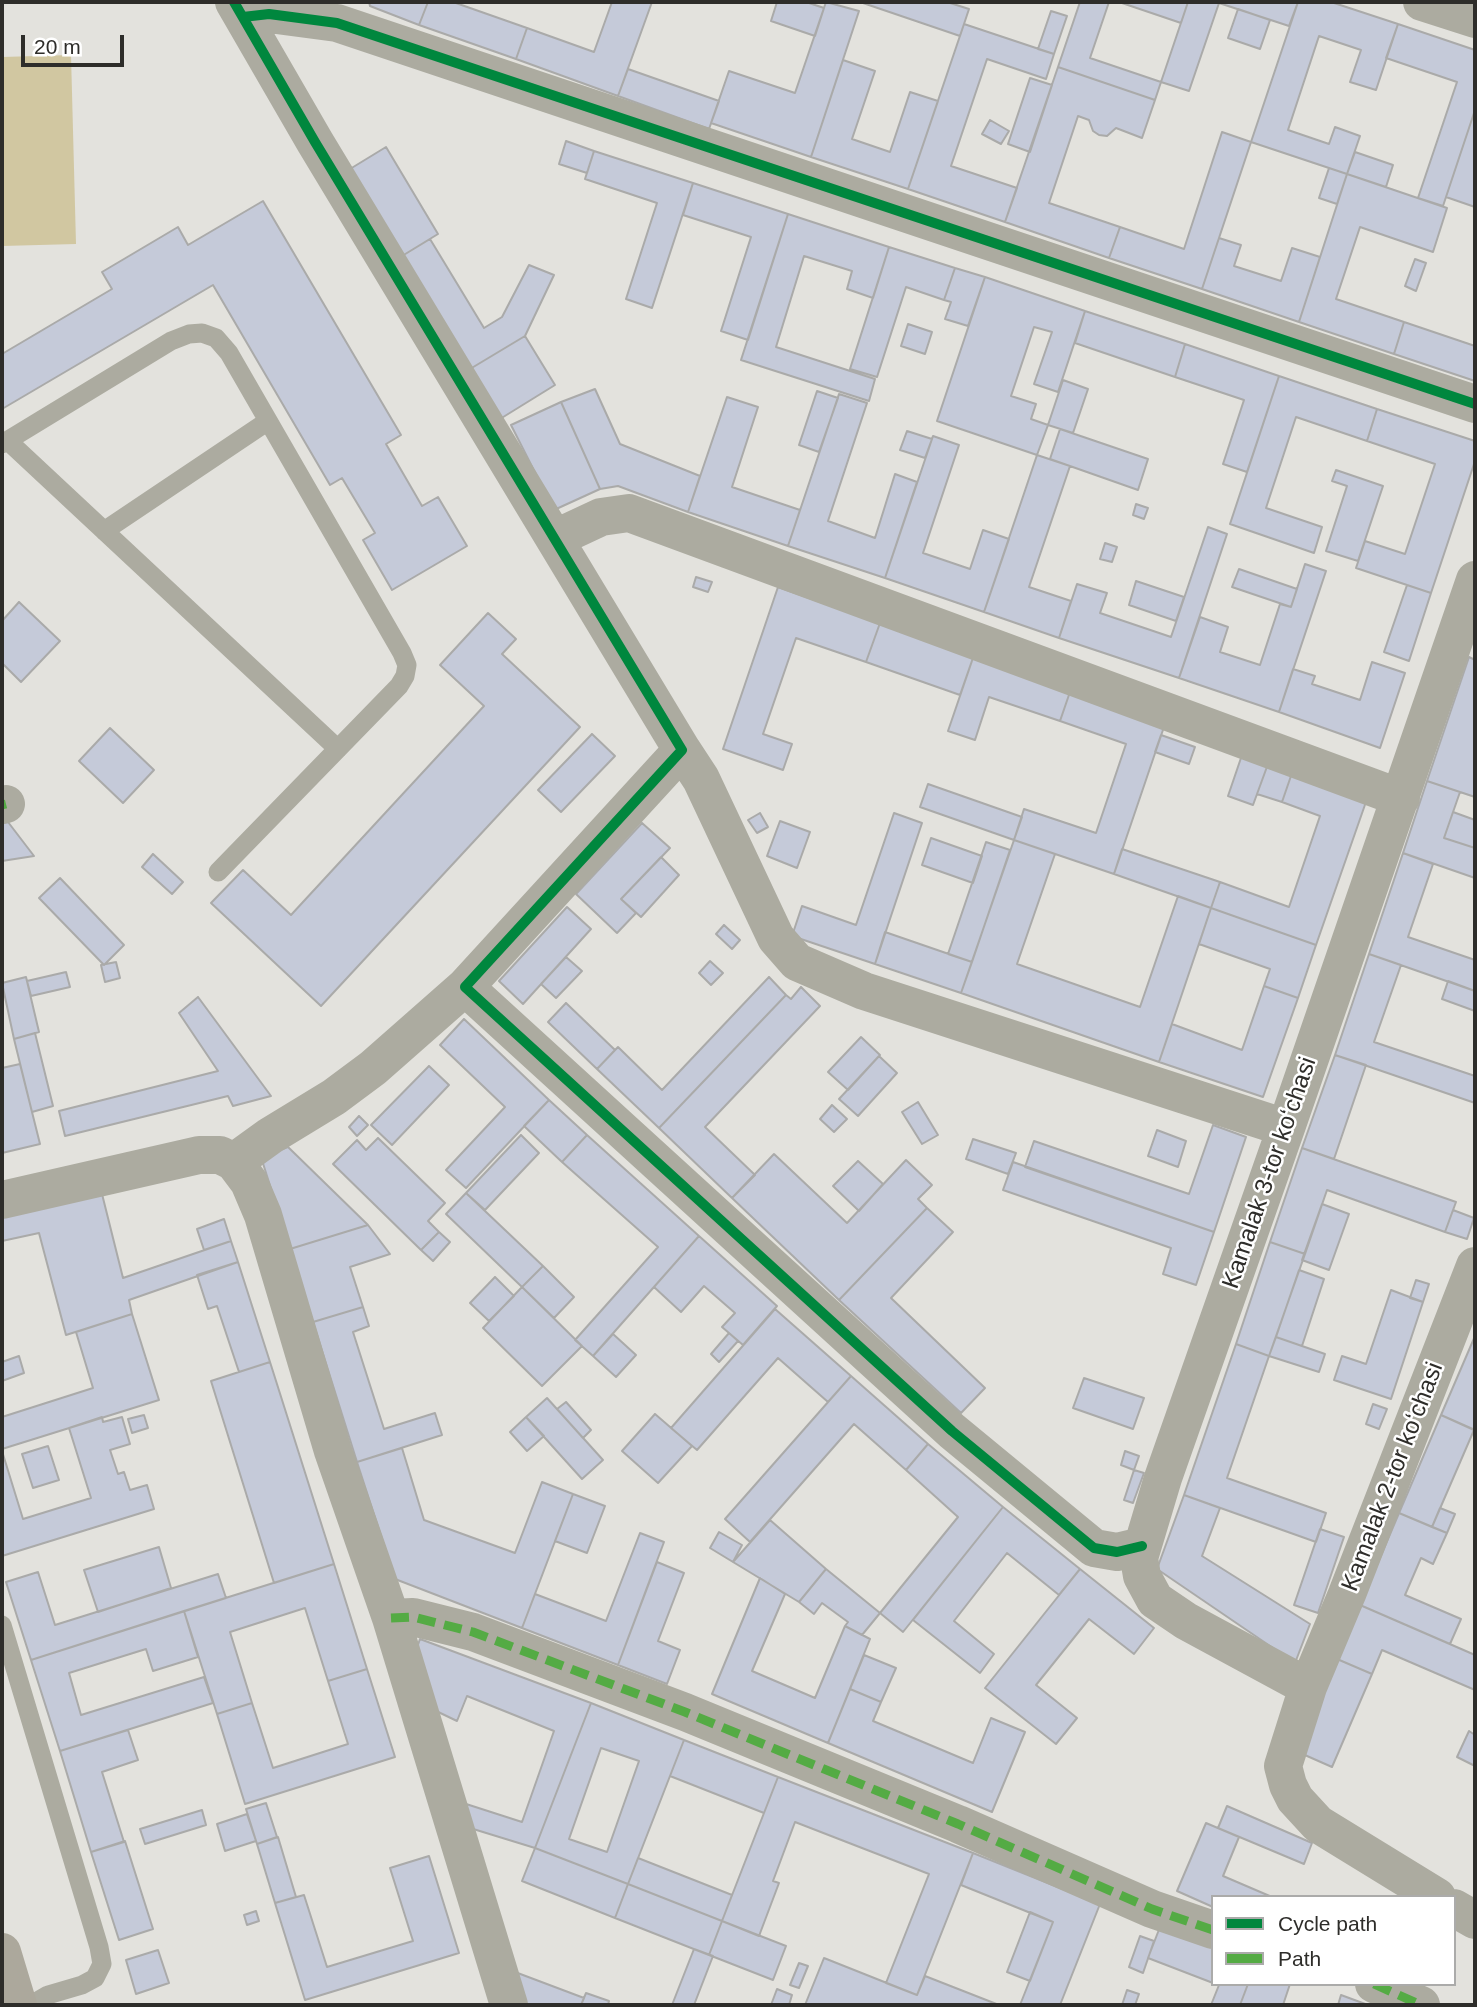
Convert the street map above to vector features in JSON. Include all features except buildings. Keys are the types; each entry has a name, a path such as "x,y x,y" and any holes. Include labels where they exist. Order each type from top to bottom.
{"street":[{"path":"1422,2 1475,19"},
{"path":"238,10 337,23 1475,404"},
{"path":"238,10 315,142 701,779 776,937 797,962 864,991 1286,1128"},
{"path":"556,538 601,517 629,513 1401,798"},
{"name":"Kamalak 3-tor koʻchasi","path":"1308,1687 1186,1621 1156,1600 1142,1576 1139,1558 1163,1478 1475,580"},
{"path":"234,1162 270,1136 334,1097 465,987 682,750"},
{"path":"465,987 953,1431 1074,1532 1094,1548 1105,1551 1117,1552 1142,1546"},
{"path":"2,1200 199,1155 220,1155 234,1162 249,1182 263,1215 333,1451 391,1618 509,2005"},
{"name":"Kamalak 2-tor koʻchasi","path":"1434,1895 1318,1824 1295,1798 1283,1766 1308,1687 1475,1266"},
{"path":"391,1618 413,1617 473,1632 673,1707 958,1824 1152,1909 1211,1929"},
{"path":"1456,1909 1475,1920"},
{"path":"2,1952 18,2005"},
{"path":"1378,1986 1421,2005"}],"lane":[{"path":"218,872 338,749 399,686 407,665 402,653 229,353 216,338 202,333 189,334 171,341 5,443 104,531 338,749"},
{"path":"104,531 268,421"},
{"path":"2,1625 102,1964 95,1978 82,1985 48,1995 31,2005"}],"shaded area":[{"path":"71,55 76,244 2,246 2,57"}],"marked path":[{"path":"2,805 6,804"},
{"path":"391,1618 413,1617 473,1632 685,1712 958,1824 1152,1909 1211,1929"},
{"path":"1378,1986 1421,2005"}],"cycle path":[{"path":"234,2 315,142 682,750 465,987 952,1431 1094,1548 1117,1552 1142,1546"},
{"path":"243,17 269,14 337,23 1475,404"}]}
